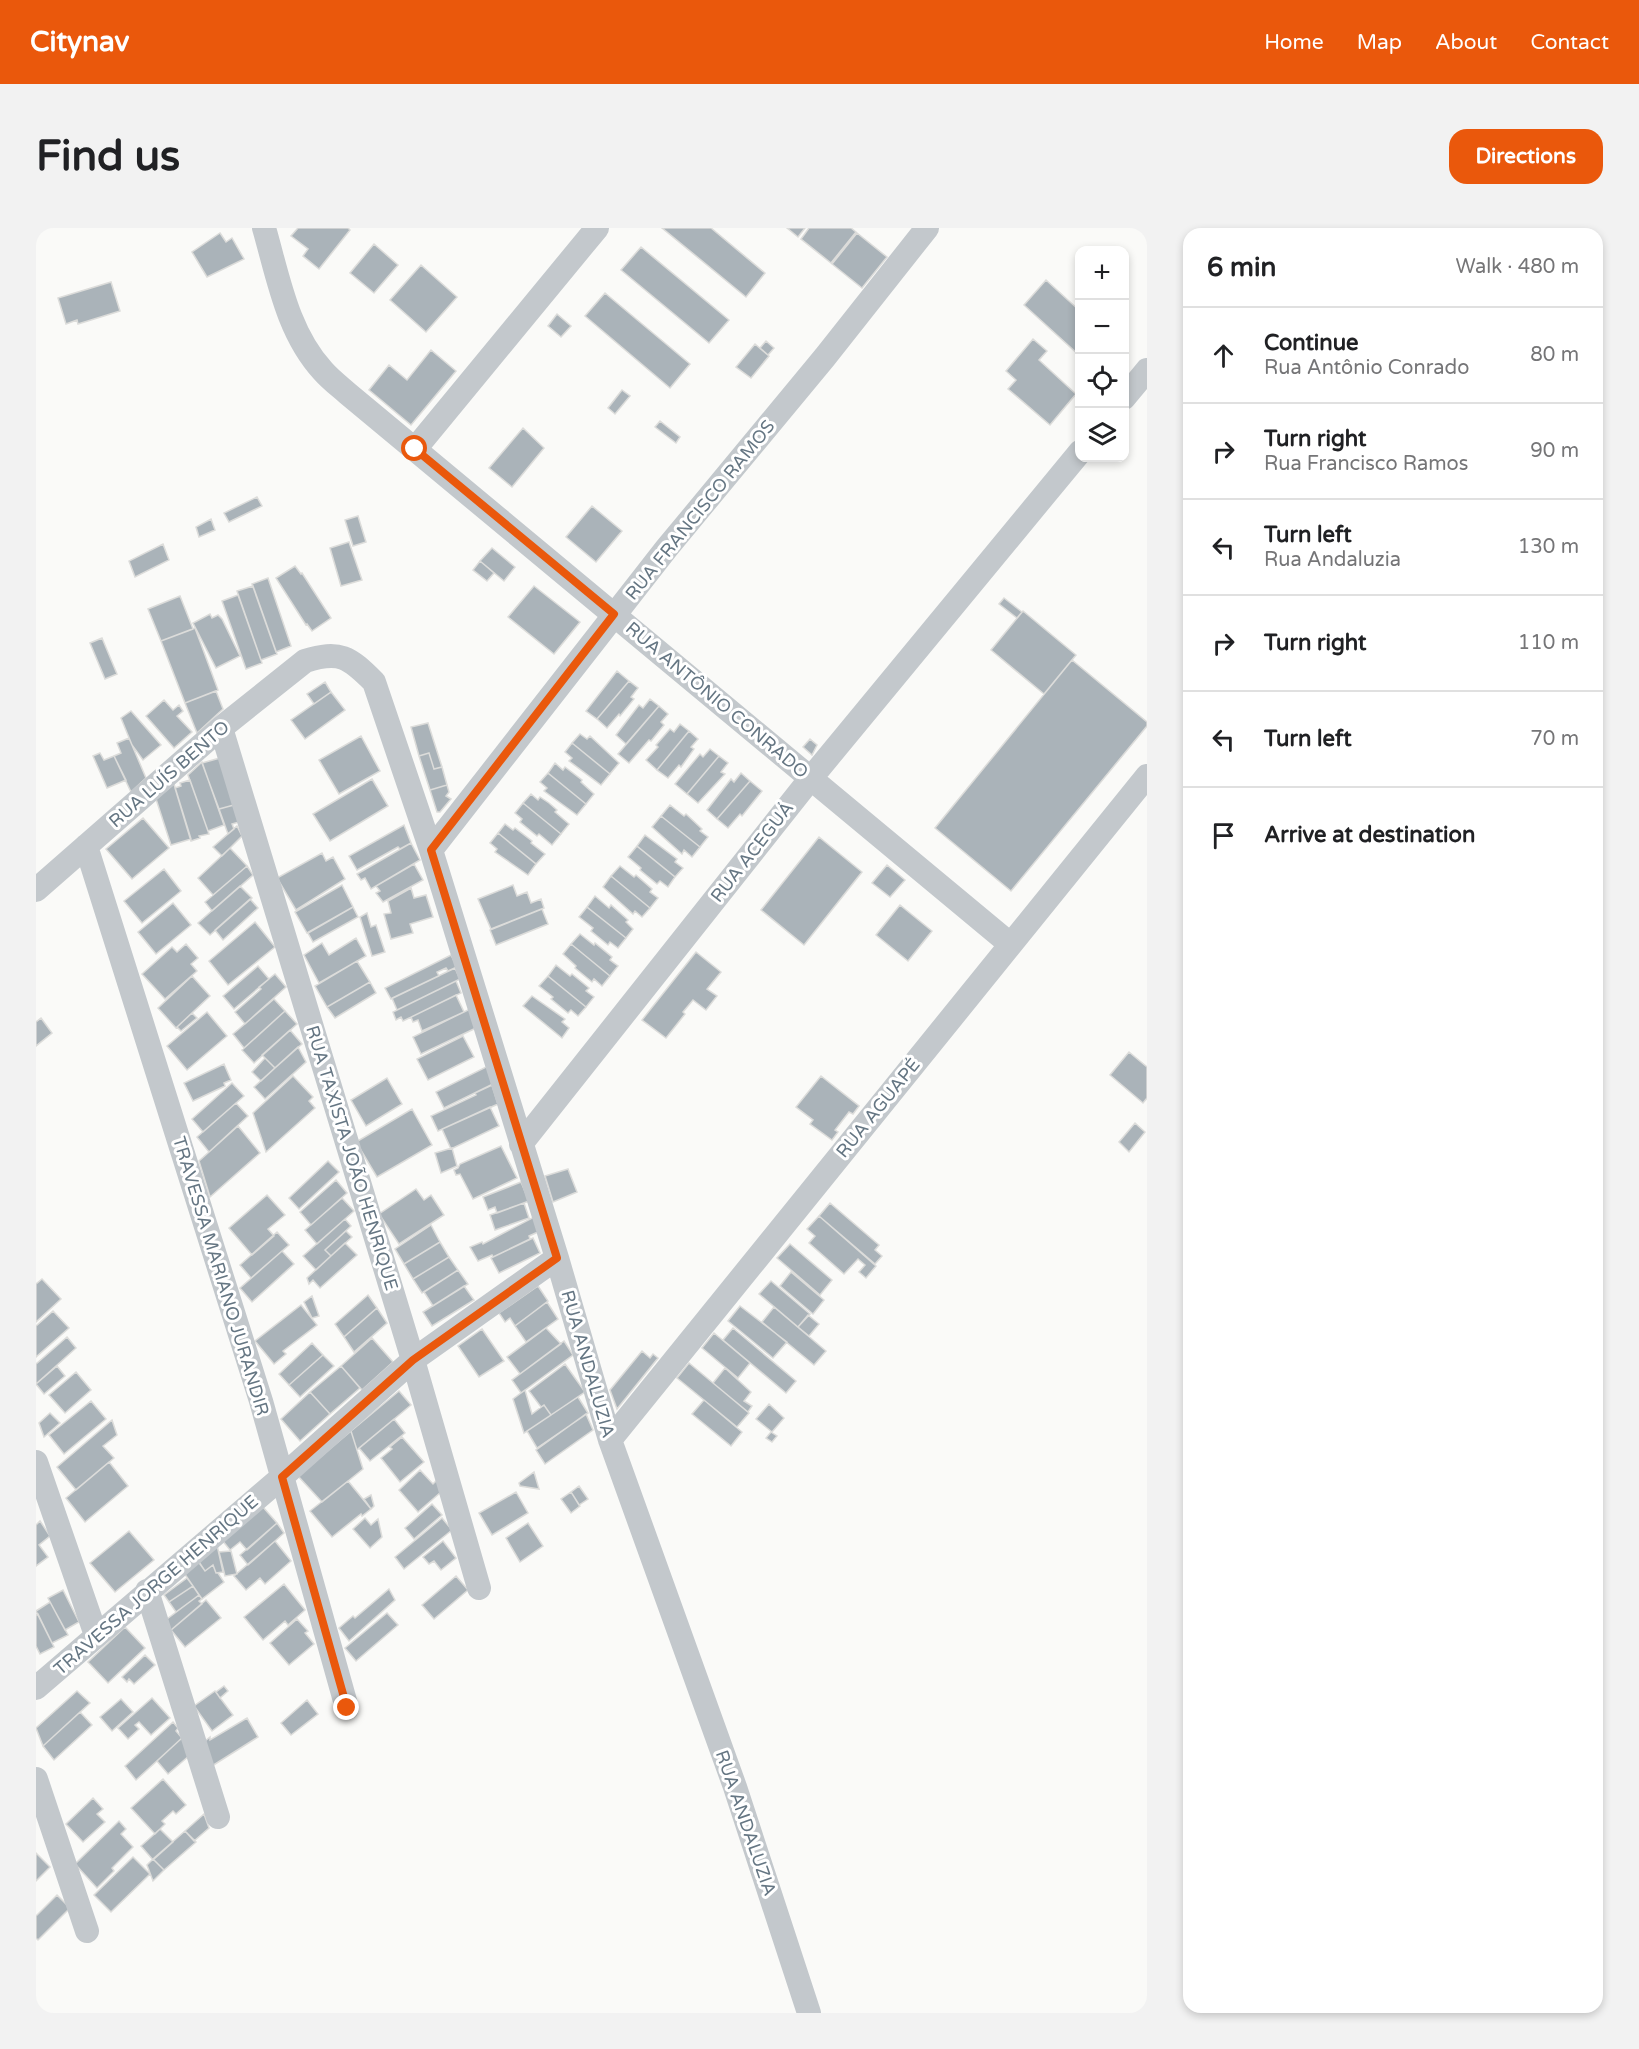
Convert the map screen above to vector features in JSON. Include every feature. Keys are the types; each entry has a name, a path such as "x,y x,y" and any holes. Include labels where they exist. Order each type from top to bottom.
{"street":[{"path":"415,449 597,228"},
{"name":"RUA FRANCISCO RAMOS","path":"431,850 614,614 927,228"},
{"name":"RUA ANTÔNIO CONRADO","path":"268,231 290,315 302,340 321,370 1010,944"},
{"path":"1129,393 1147,370"},
{"name":"RUA ACEGUÁ","path":"521,1144 811,778 1075,458"},
{"name":"RUA ANDALUZIA","path":"305,661 321,656 343,656 358,666 374,682 431,850 557,1258 610,1440 735,1787 809,2013"},
{"name":"RUA LUÍS BENTO","path":"36,890 221,728 305,661"},
{"name":"RUA TAXISTA JOÃO HENRIQUE","path":"221,728 413,1360 479,1588"},
{"name":"RUA AGUAPÉ","path":"610,1440 1147,776"},
{"name":"TRAVESSA MARIANO JURANDIR","path":"86,846 261,1401 347,1708"},
{"name":"TRAVESSA JORGE HENRIQUE","path":"36,1688 282,1477 413,1360 557,1258"},
{"path":"36,1462 96,1635"},
{"path":"147,1591 218,1817"},
{"path":"36,1779 87,1931"}],"building":[{"path":"298,228 348,228 350,230 319,269 303,256 308,249 291,236"},
{"path":"662,228 711,228 765,273 746,297"},
{"path":"787,228 805,228 798,237"},
{"path":"809,228 851,228 856,232 831,263 801,239"},
{"path":"220,233 226,242 232,238 244,259 207,277 192,252"},
{"path":"857,233 887,257 862,288 832,264"},
{"path":"374,244 398,265 374,293 350,273"},
{"path":"641,247 729,320 709,343 621,270"},
{"path":"421,265 457,297 426,332 390,300"},
{"path":"1046,280 1075,306 1075,351 1024,305"},
{"path":"111,282 120,311 78,324 77,320 66,324 58,298"},
{"path":"605,293 690,364 670,388 585,316"},
{"path":"557,314 571,326 561,337 548,326"},
{"path":"1033,339 1047,351 1039,360 1075,395 1050,425 1008,389 1016,380 1006,371"},
{"path":"766,341 774,348 768,355 760,348"},
{"path":"755,344 769,356 751,378 736,367"},
{"path":"431,350 456,371 411,425 369,390 389,365 407,380"},
{"path":"622,390 630,396 615,414 608,408"},
{"path":"660,421 680,437 676,443 655,427"},
{"path":"523,428 544,448 512,487 489,468"},
{"path":"257,497 262,506 229,522 224,513"},
{"path":"592,506 622,531 596,562 566,537"},
{"path":"358,516 366,542 353,546 345,520"},
{"path":"211,519 215,530 199,537 196,527"},
{"path":"349,542 362,580 341,586 330,548"},
{"path":"163,544 169,560 135,577 129,561"},
{"path":"492,548 515,567 504,581 480,561"},
{"path":"480,561 494,573 487,581 473,570"},
{"path":"295,566 331,618 312,631 276,578"},
{"path":"268,578 291,646 276,652 252,584"},
{"path":"253,586 277,654 261,660 237,591"},
{"path":"534,586 580,622 554,654 508,617"},
{"path":"238,595 262,663 246,669 222,601"},
{"path":"180,596 193,629 161,641 148,609"},
{"path":"1004,598 1022,612 1017,618 999,604"},
{"path":"1023,611 1076,655 1044,694 991,650"},
{"path":"210,614 212,618 218,615 222,619 240,656 216,668 193,623"},
{"path":"195,628 218,690 185,703 161,641"},
{"path":"102,638 117,674 105,679 90,643"},
{"path":"1072,660 1147,722 1147,726 1011,891 935,828"},
{"path":"617,671 629,681 597,719 586,711"},
{"path":"629,681 638,688 631,697 634,699 607,728 597,719"},
{"path":"325,682 331,692 314,704 307,694"},
{"path":"216,691 223,709 197,733 185,703"},
{"path":"331,692 345,710 305,739 291,720"},
{"path":"650,699 659,706 626,744 616,735 639,705 643,708"},
{"path":"164,700 173,710 179,705 183,711 177,716 192,732 174,748 146,716"},
{"path":"659,706 668,714 661,722 664,725 629,763 618,754"},
{"path":"131,711 161,745 143,760 132,745 121,718"},
{"path":"428,723 442,767 434,769 429,753 419,756 411,727"},
{"path":"680,724 689,731 657,770 646,760 670,729 674,732"},
{"path":"689,731 698,739 691,747 694,749 681,767 679,765 668,778 657,770"},
{"path":"580,734 587,739 590,736 619,763 610,774 572,743"},
{"path":"361,736 380,771 339,794 319,760"},
{"path":"129,738 146,778 131,792 114,756 121,753 117,743"},
{"path":"810,739 817,745 812,755 803,747"},
{"path":"572,743 610,774 601,785 569,761 572,758 565,752"},
{"path":"710,749 719,756 687,794 675,784 700,754 703,757"},
{"path":"100,753 104,760 114,756 126,780 107,788 93,756"},
{"path":"429,753 434,769 442,767 447,785 430,790 419,756"},
{"path":"719,756 728,763 721,772 725,774 698,803 687,794"},
{"path":"220,758 234,805 219,809 202,763"},
{"path":"202,762 224,825 208,831 188,775"},
{"path":"555,763 563,770 565,767 582,780 581,782 594,794 586,804 548,773"},
{"path":"548,773 586,804 577,815 544,791 547,788 540,782"},
{"path":"741,773 750,781 717,819 707,810 731,779 734,782"},
{"path":"372,779 388,806 330,841 313,814"},
{"path":"190,780 209,834 191,841 175,788 181,786 180,783"},
{"path":"750,781 762,791 742,816 740,814 728,828 717,819"},
{"path":"174,784 191,839 171,845 156,799"},
{"path":"447,785 449,792 446,796 451,799 440,812 437,812 430,790"},
{"path":"531,794 538,800 540,797 549,803 557,810 555,812 569,824 561,834 523,803"},
{"path":"523,803 561,834 552,845 520,822 522,819 515,813"},
{"path":"234,805 239,822 232,824 234,829 228,834 219,809"},
{"path":"670,805 684,816 686,814 708,837 700,847 661,816"},
{"path":"661,816 700,847 692,857 684,850 682,854 652,827"},
{"path":"143,818 169,848 132,879 106,849"},
{"path":"505,824 513,830 515,828 545,854 536,864 498,833"},
{"path":"404,825 411,843 400,849 398,847 357,870 349,856"},
{"path":"237,826 242,836 222,856 213,847"},
{"path":"498,833 536,864 528,875 495,852 497,849 490,843"},
{"path":"645,835 677,859 675,862 683,868 675,877 637,846"},
{"path":"819,837 862,872 804,945 761,910"},
{"path":"411,843 420,860 371,889 365,878 361,880 357,874"},
{"path":"637,846 675,877 668,887 660,881 657,884 628,857"},
{"path":"230,848 247,866 213,895 198,878"},
{"path":"322,853 326,861 333,857 345,879 296,910 277,878"},
{"path":"414,864 423,880 383,902 376,893 380,891 376,886"},
{"path":"887,865 905,880 890,897 872,883"},
{"path":"247,866 253,875 212,911 205,902"},
{"path":"620,866 634,877 636,875 652,889 650,892 658,898 650,908 611,876"},
{"path":"164,869 181,891 142,923 124,901"},
{"path":"611,876 650,908 642,917 635,911 633,914 603,887"},
{"path":"342,885 353,907 307,933 295,912"},
{"path":"513,885 517,896 527,892 531,903 541,899 544,908 491,929 478,899"},
{"path":"240,886 252,898 210,935 198,923"},
{"path":"411,888 414,898 426,895 433,917 410,924 413,933 391,939 384,914 391,913 388,901"},
{"path":"595,896 609,908 611,905 628,920 626,922 633,929 626,938 587,907"},
{"path":"250,899 258,908 223,940 215,930"},
{"path":"173,903 191,925 156,954 138,932"},
{"path":"900,905 932,931 908,961 876,935"},
{"path":"353,907 358,917 313,942 308,933"},
{"path":"587,907 626,938 618,948 610,942 608,945 591,931 593,928 579,917"},
{"path":"542,909 548,924 496,945 490,930"},
{"path":"367,913 371,927 376,925 385,952 372,956 360,917"},
{"path":"255,922 275,947 228,985 209,961"},
{"path":"580,934 612,957 610,960 618,966 610,976 571,944"},
{"path":"356,938 366,956 319,983 304,955 322,943 329,955"},
{"path":"186,944 198,958 191,964 197,971 165,999 142,974 172,947 177,952"},
{"path":"571,944 610,976 602,986 594,979 592,982 563,954"},
{"path":"696,952 721,972 707,989 717,996 706,1010 693,1000 666,1038 642,1020"},
{"path":"451,955 457,967 437,972 439,976 391,999 385,988"},
{"path":"357,961 370,982 327,1007 315,986"},
{"path":"556,965 589,988 586,991 594,997 586,1007 548,976"},
{"path":"258,966 269,979 234,1009 223,996"},
{"path":"455,968 460,979 397,1010 392,998"},
{"path":"275,974 286,987 245,1024 235,1012"},
{"path":"192,976 210,996 176,1028 158,1008"},
{"path":"548,976 586,1007 578,1016 571,1010 568,1013 539,986"},
{"path":"456,981 461,993 403,1021 401,1017 396,1020 393,1012"},
{"path":"370,982 376,993 335,1018 327,1007"},
{"path":"456,995 464,1012 422,1031 418,1020 413,1022 411,1017"},
{"path":"532,996 565,1019 562,1022 569,1028 562,1038 523,1006"},
{"path":"274,999 285,1011 244,1048 233,1034"},
{"path":"470,1009 476,1028 421,1054 413,1037"},
{"path":"285,1011 297,1024 254,1063 242,1050"},
{"path":"207,1012 227,1036 187,1070 167,1046"},
{"path":"192,1013 197,1018 181,1031 177,1027"},
{"path":"41,1018 52,1033 36,1046 36,1022"},
{"path":"290,1030 302,1044 275,1068 262,1055"},
{"path":"463,1036 474,1057 428,1080 417,1059"},
{"path":"298,1047 306,1062 265,1099 254,1087"},
{"path":"1129,1052 1147,1067 1147,1098 1143,1103 1110,1075"},
{"path":"265,1058 275,1068 261,1081 252,1072"},
{"path":"224,1064 231,1080 224,1083 225,1086 193,1101 184,1083"},
{"path":"488,1066 493,1084 444,1108 436,1092"},
{"path":"293,1076 313,1097 309,1101 315,1108 266,1152 253,1113"},
{"path":"821,1076 859,1106 853,1114 849,1112 835,1130 838,1132 832,1140 810,1124 813,1120 796,1107"},
{"path":"387,1078 402,1104 366,1126 351,1100"},
{"path":"232,1083 244,1096 203,1132 192,1119"},
{"path":"492,1085 498,1104 438,1131 431,1116"},
{"path":"236,1103 248,1116 209,1152 197,1137"},
{"path":"490,1107 499,1126 451,1149 442,1129"},
{"path":"412,1109 432,1145 377,1177 356,1142"},
{"path":"1135,1123 1145,1132 1129,1152 1119,1142"},
{"path":"238,1126 260,1153 210,1197 199,1161"},
{"path":"501,1146 517,1178 473,1199 460,1174 456,1175 454,1170 460,1164"},
{"path":"452,1148 457,1166 441,1173 435,1153"},
{"path":"328,1161 339,1172 299,1209 289,1198"},
{"path":"568,1169 577,1192 553,1202 545,1176"},
{"path":"336,1180 347,1193 311,1225 300,1212"},
{"path":"521,1182 529,1201 497,1213 495,1207 488,1210 483,1197"},
{"path":"416,1189 424,1200 431,1195 444,1215 399,1244 379,1214"},
{"path":"267,1195 285,1215 268,1229 274,1236 252,1255 229,1228"},
{"path":"342,1198 354,1211 317,1244 305,1230"},
{"path":"524,1203 529,1218 495,1230 490,1215"},
{"path":"830,1203 879,1245 875,1250 882,1256 875,1264 819,1216"},
{"path":"819,1216 876,1266 866,1278 859,1272 865,1265 858,1259 844,1274 809,1243 815,1236 807,1229"},
{"path":"534,1217 538,1232 529,1236 530,1239 493,1257 492,1255 478,1261 470,1247 482,1242 483,1244"},
{"path":"345,1219 351,1226 325,1250 331,1256 316,1270 303,1256"},
{"path":"431,1225 440,1242 404,1264 395,1249"},
{"path":"346,1231 352,1237 331,1256 325,1250"},
{"path":"277,1232 289,1245 251,1278 240,1265"},
{"path":"533,1238 540,1253 499,1273 491,1258"},
{"path":"440,1242 449,1257 413,1279 404,1264"},
{"path":"345,1243 357,1255 320,1288 313,1280 309,1284 307,1278"},
{"path":"790,1244 832,1280 820,1295 777,1258"},
{"path":"282,1251 294,1264 252,1302 240,1288"},
{"path":"449,1257 458,1270 422,1293 413,1279"},
{"path":"458,1270 468,1284 433,1306 424,1292"},
{"path":"791,1272 824,1300 813,1314 780,1286"},
{"path":"42,1279 61,1299 36,1322 36,1284"},
{"path":"771,1281 810,1314 798,1327 759,1294"},
{"path":"464,1286 474,1300 432,1326 423,1312"},
{"path":"538,1286 548,1301 515,1326 510,1318 505,1322 499,1313"},
{"path":"368,1295 377,1308 344,1337 335,1324"},
{"path":"312,1296 319,1316 312,1318 304,1302"},
{"path":"547,1302 558,1319 526,1342 515,1326"},
{"path":"301,1305 317,1325 283,1351 286,1354 274,1364 255,1341"},
{"path":"740,1306 787,1342 773,1358 728,1321"},
{"path":"774,1307 826,1351 814,1365 762,1322"},
{"path":"377,1308 387,1323 354,1352 344,1337"},
{"path":"53,1311 69,1328 36,1357 36,1326"},
{"path":"808,1315 819,1324 809,1336 798,1327"},
{"path":"546,1328 561,1344 520,1374 507,1357"},
{"path":"733,1328 796,1381 786,1393 723,1340"},
{"path":"482,1329 504,1361 479,1377 458,1346"},
{"path":"714,1333 750,1363 738,1378 702,1348"},
{"path":"67,1337 76,1348 36,1384 36,1364"},
{"path":"372,1338 393,1362 362,1390 341,1366"},
{"path":"564,1341 573,1355 521,1393 512,1380"},
{"path":"312,1343 323,1355 289,1385 279,1374"},
{"path":"642,1351 650,1358 653,1354 658,1358 617,1409 610,1390"},
{"path":"323,1355 334,1366 300,1397 289,1385"},
{"path":"689,1363 749,1413 737,1427 677,1378"},
{"path":"565,1364 585,1392 551,1415 544,1405 541,1407 529,1391"},
{"path":"57,1366 65,1376 44,1394 36,1384"},
{"path":"341,1366 360,1388 330,1414 310,1392"},
{"path":"725,1368 751,1392 744,1401 752,1406 748,1412 713,1383"},
{"path":"76,1372 91,1390 65,1413 49,1395"},
{"path":"525,1390 532,1414 544,1405 551,1415 524,1433 513,1399"},
{"path":"399,1391 411,1405 357,1450 351,1431"},
{"path":"310,1392 330,1414 300,1441 281,1419"},
{"path":"578,1397 588,1413 537,1448 527,1431"},
{"path":"704,1400 742,1432 731,1446 692,1414"},
{"path":"91,1401 106,1419 64,1454 49,1435"},
{"path":"769,1404 784,1418 772,1432 756,1419"},
{"path":"50,1413 60,1423 44,1437 39,1423"},
{"path":"586,1414 593,1430 545,1464 536,1450"},
{"path":"394,1419 405,1433 370,1461 359,1448"},
{"path":"112,1420 117,1435 103,1446 114,1458 76,1490 57,1467"},
{"path":"351,1431 363,1469 322,1502 298,1476"},
{"path":"771,1432 777,1436 772,1442 766,1438"},
{"path":"402,1437 424,1462 400,1482 381,1458"},
{"path":"109,1462 128,1486 85,1522 66,1498"},
{"path":"420,1470 433,1484 437,1480 441,1492 418,1512 399,1490"},
{"path":"534,1472 539,1489 520,1486 519,1483"},
{"path":"348,1481 371,1509 332,1537 310,1511"},
{"path":"579,1486 588,1499 579,1505 571,1492"},
{"path":"516,1492 528,1513 492,1535 479,1513"},
{"path":"571,1492 580,1506 571,1513 561,1499"},
{"path":"371,1495 374,1506 371,1509 364,1499"},
{"path":"432,1504 442,1515 414,1539 405,1528"},
{"path":"262,1506 277,1523 247,1550 240,1542 230,1550 222,1540"},
{"path":"365,1518 371,1525 378,1519 382,1537 370,1548 353,1529"},
{"path":"442,1518 452,1530 404,1569 395,1557"},
{"path":"40,1521 50,1536 39,1545 48,1557 36,1566 36,1525"},
{"path":"277,1523 284,1533 248,1565 240,1555"},
{"path":"528,1523 543,1546 520,1562 506,1538"},
{"path":"129,1531 154,1560 115,1592 90,1563"},
{"path":"275,1541 291,1561 265,1584 260,1578 246,1590 234,1576"},
{"path":"443,1541 456,1558 441,1570 434,1561 429,1564 423,1557"},
{"path":"217,1545 223,1572 216,1573 213,1565 205,1571 197,1560"},
{"path":"231,1551 237,1574 225,1576 219,1552"},
{"path":"199,1562 205,1571 213,1565 216,1573 224,1582 202,1599 184,1573"},
{"path":"456,1576 468,1590 434,1619 422,1605"},
{"path":"187,1578 193,1586 169,1602 164,1595"},
{"path":"284,1584 305,1610 288,1625 285,1621 263,1640 244,1617"},
{"path":"193,1586 199,1595 176,1612 169,1602"},
{"path":"389,1589 395,1600 349,1641 339,1628 353,1616 355,1618"},
{"path":"63,1590 79,1622 65,1630 48,1598"},
{"path":"199,1595 202,1599 199,1601 202,1604 170,1631 167,1619"},
{"path":"206,1600 221,1618 185,1647 171,1630"},
{"path":"50,1602 68,1635 52,1643 36,1611"},
{"path":"387,1613 398,1625 356,1661 345,1648"},
{"path":"38,1614 54,1647 40,1654 36,1646 36,1615"},
{"path":"297,1619 308,1631 305,1633 314,1644 289,1665 270,1643"},
{"path":"125,1627 145,1648 108,1683 88,1662"},
{"path":"145,1655 155,1665 134,1684 129,1679 127,1682 122,1677"},
{"path":"224,1686 228,1691 220,1698 216,1692"},
{"path":"77,1691 90,1703 43,1746 36,1728"},
{"path":"215,1691 233,1715 212,1731 194,1706"},
{"path":"152,1698 170,1718 151,1735 139,1722 135,1725 139,1729 128,1739 118,1728"},
{"path":"121,1699 133,1712 112,1731 100,1717"},
{"path":"307,1700 318,1714 291,1735 281,1723"},
{"path":"80,1712 92,1725 54,1760 43,1746"},
{"path":"247,1718 258,1737 212,1766 205,1741"},
{"path":"173,1722 182,1738 136,1780 125,1766"},
{"path":"183,1737 190,1755 168,1774 157,1761"},
{"path":"163,1779 186,1805 176,1814 173,1811 162,1821 165,1824 155,1834 131,1808"},
{"path":"93,1798 103,1809 97,1814 105,1822 83,1842 66,1824"},
{"path":"204,1814 209,1828 194,1841 185,1831"},
{"path":"119,1821 126,1829 121,1834 133,1847 112,1868 114,1871 97,1888 75,1864"},
{"path":"160,1829 173,1842 153,1860 141,1846"},
{"path":"185,1831 196,1842 164,1870 153,1859"},
{"path":"36,1853 50,1867 36,1881"},
{"path":"133,1857 150,1874 111,1912 94,1895"},
{"path":"153,1859 164,1870 153,1881 147,1865"},
{"path":"57,1895 70,1908 38,1940 36,1938 36,1916"}],"route":[{"path":"347,1708 282,1477 413,1360 557,1258 431,850 614,614 415,449"}]}
